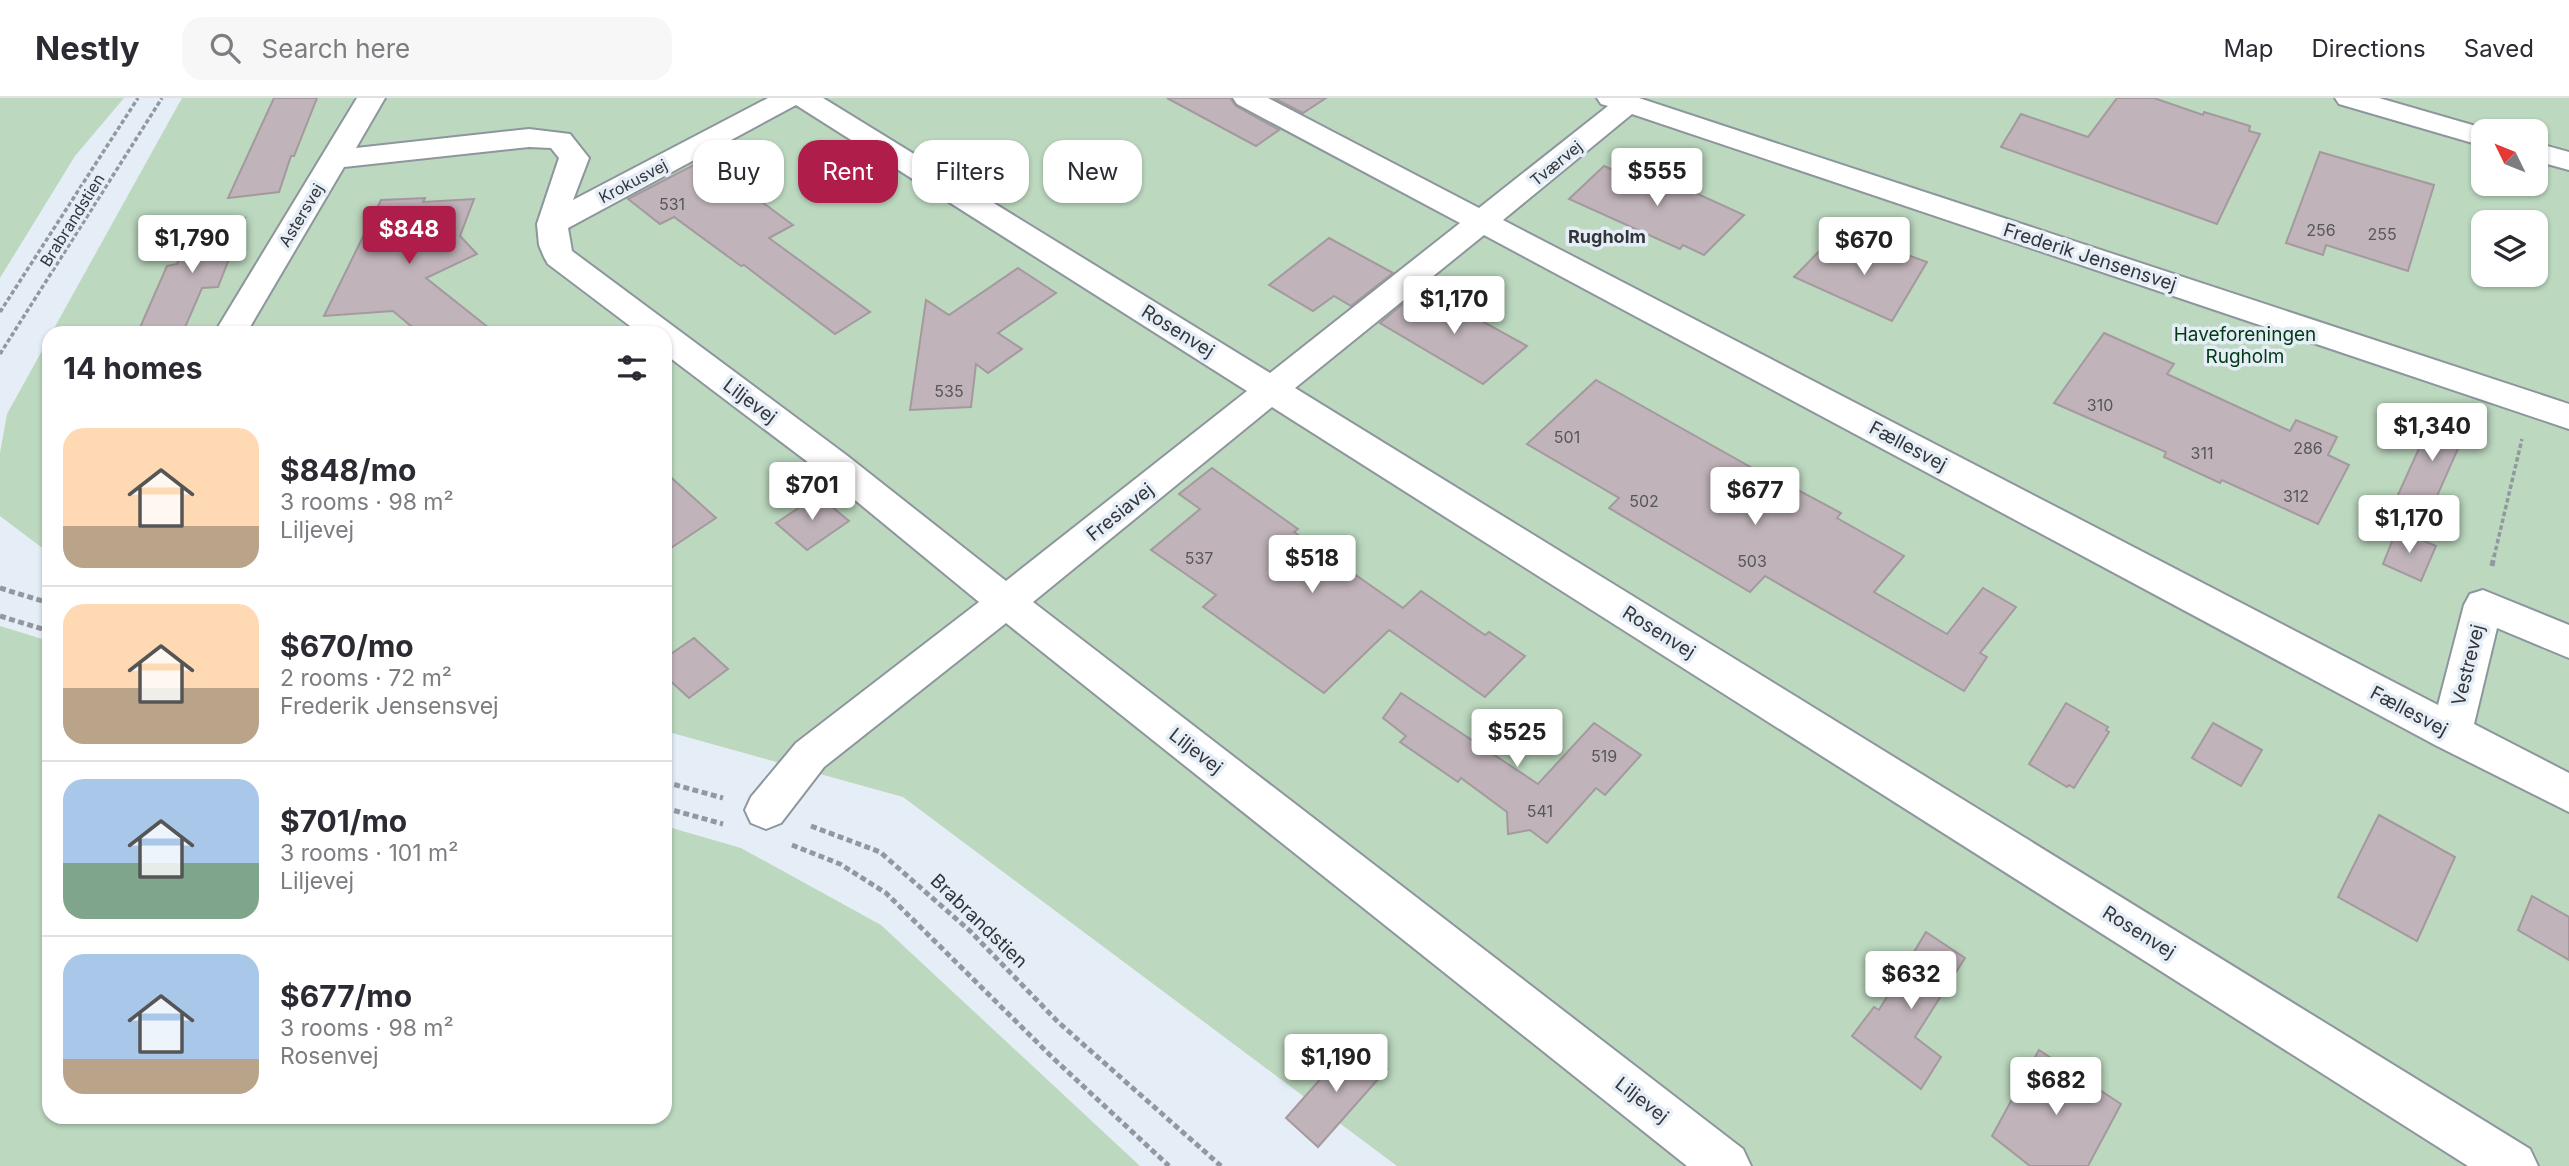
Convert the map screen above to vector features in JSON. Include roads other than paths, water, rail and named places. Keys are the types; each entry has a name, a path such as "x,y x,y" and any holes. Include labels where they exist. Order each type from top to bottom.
{"street":[{"name":"Astersvej","path":"235,326 371,98"},
{"name":"Krokusvej","path":"552,224 789,98"},
{"name":"Rosenvej","path":"804,98 2513,1166"},
{"name":"Fællesvej","path":"1247,98 2569,794"},
{"path":"2349,98 2471,133"},
{"name":"Tværvej","path":"1483,222 1620,101"},
{"name":"Frederik Jensensvej","path":"1620,101 2569,417"},
{"path":"335,159 530,138 560,140 574,158 552,224 552,245 559,257 651,326"},
{"path":"2548,155 2569,161"},
{"name":"Fresiavej","path":"774,826 810,755 1483,222"},
{"name":"Liljevej","path":"672,342 832,463 1726,1166"},
{"name":"Vestrevej","path":"2451,734 2483,605 2569,642"}],"district":[{"name":"Rugholm","path":"1607,236"}],"park label":[{"name":"Haveforeningen Rugholm","path":"2245,345"}]}
